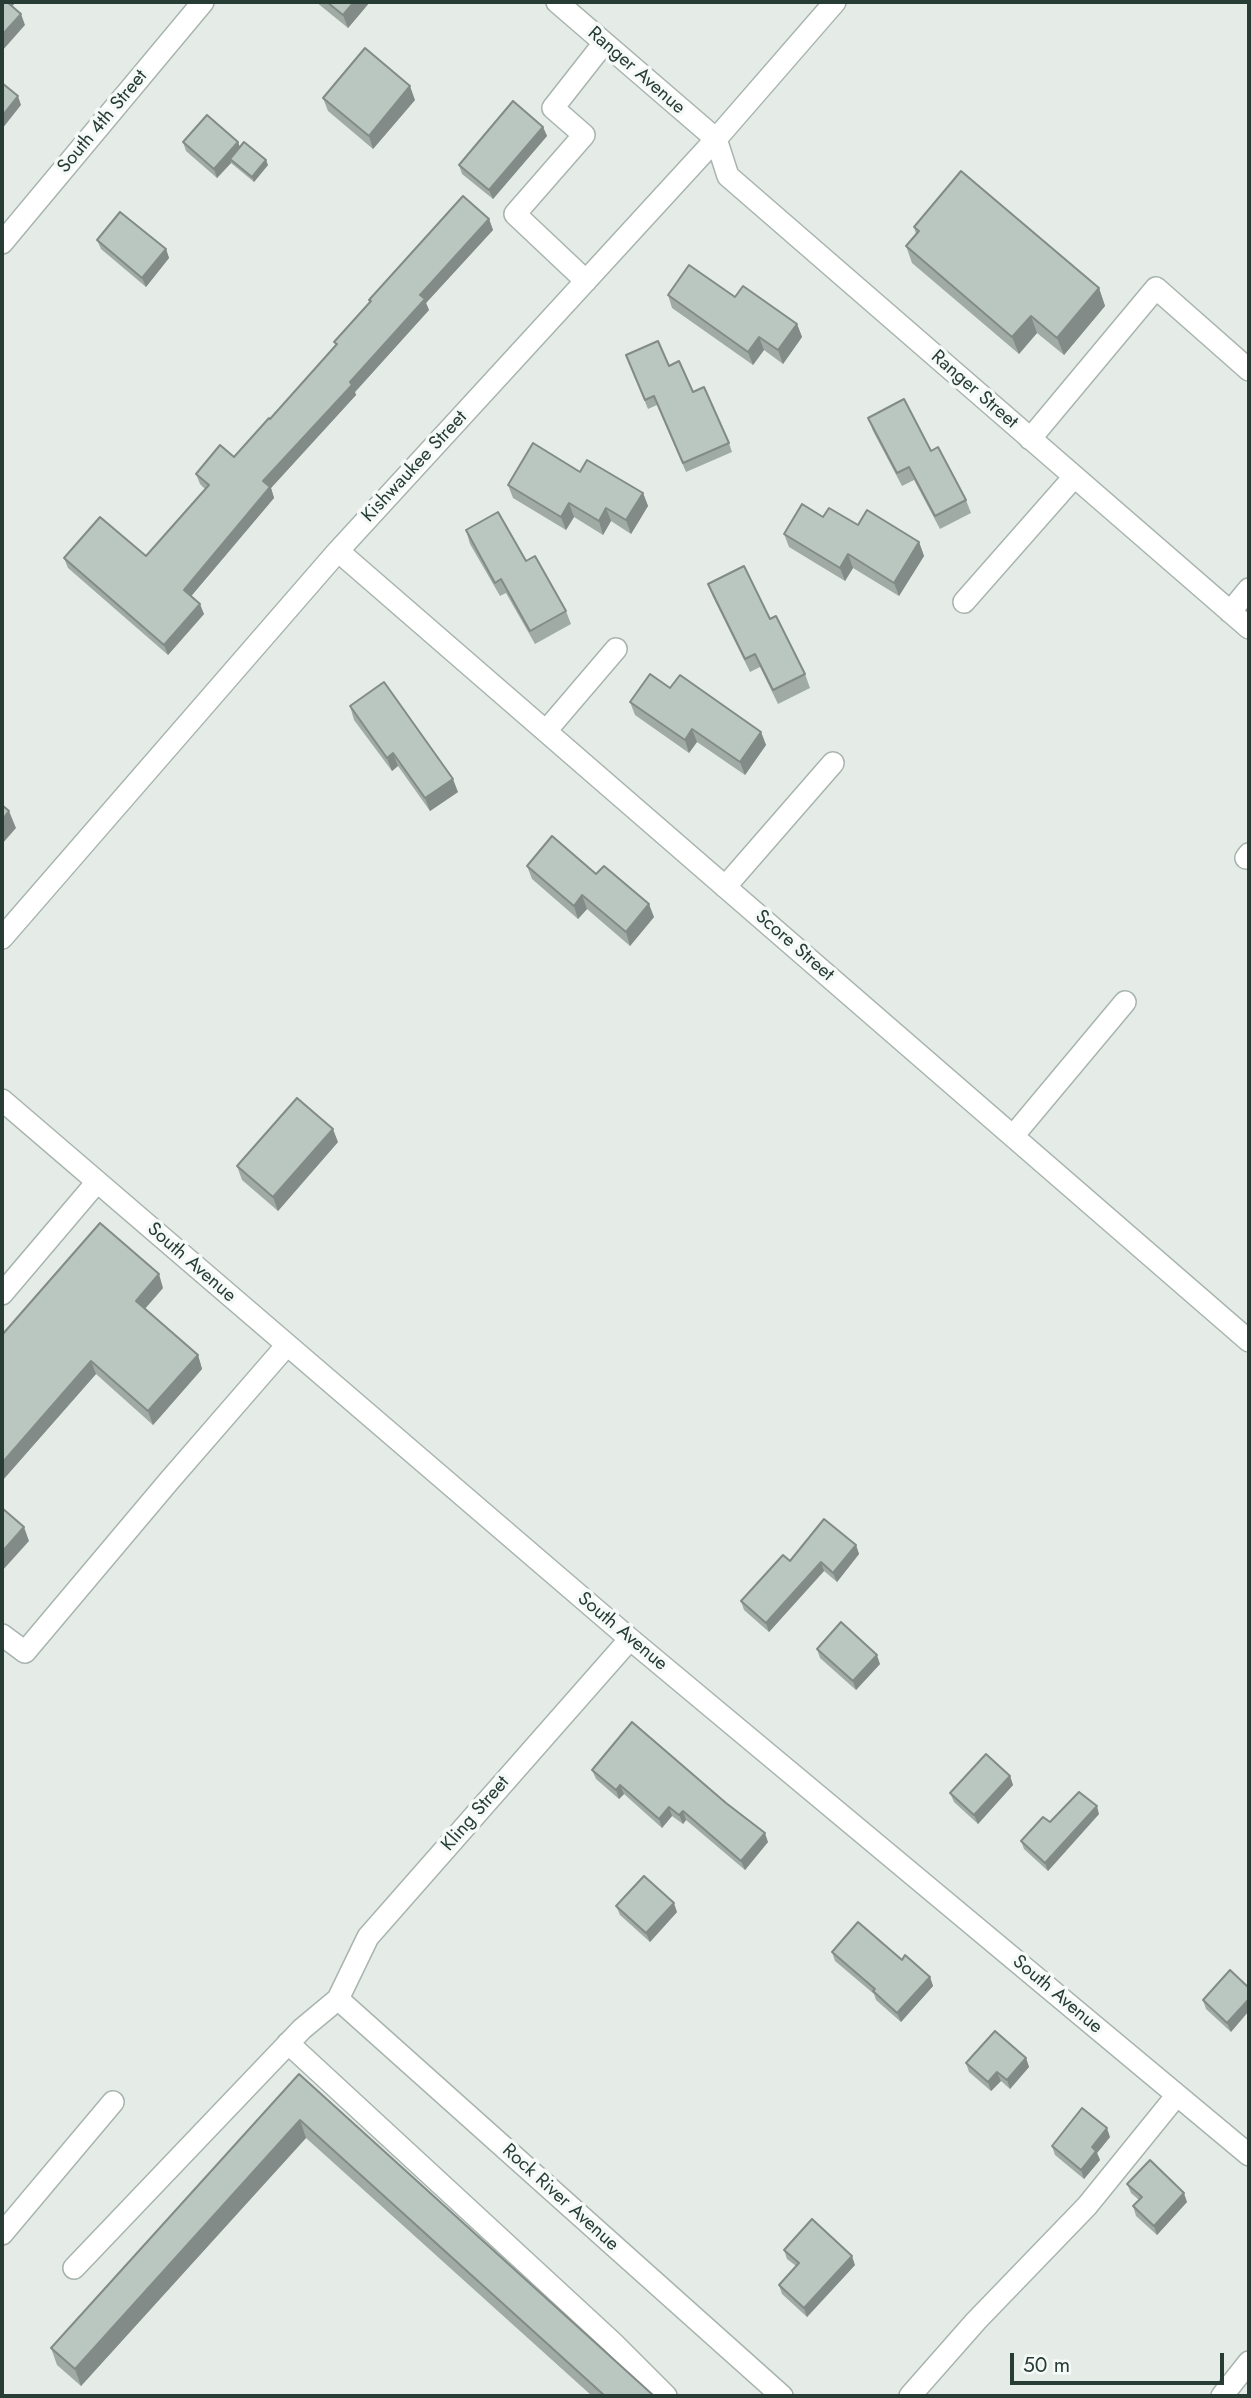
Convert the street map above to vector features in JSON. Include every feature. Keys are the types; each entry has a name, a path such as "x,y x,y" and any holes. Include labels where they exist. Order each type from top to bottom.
{"street":[{"name":"South 4th Street","path":"2,243 203,2"},
{"name":"Ranger Avenue","path":"557,2 716,139"},
{"name":"Kishwaukee Street","path":"2,939 338,551 716,139 835,2"},
{"path":"586,281 515,214 584,135 553,108 604,43"},
{"name":"Ranger Street","path":"716,139 728,176 1249,628"},
{"path":"1030,439 1156,288 1249,370"},
{"path":"964,603 1073,477"},
{"name":"Score Street","path":"338,551 1249,1341"},
{"path":"1230,612 1249,589"},
{"path":"546,731 616,649"},
{"path":"726,887 833,763"},
{"path":"1013,1136 1125,1002"},
{"name":"South Avenue","path":"2,1100 630,1639 1249,2155"},
{"path":"2,1294 97,1182"},
{"path":"2,1635 25,1652 287,1345"},
{"name":"Kling Street","path":"338,1999 368,1937 630,1639"},
{"path":"74,2268 288,2043 338,1999"},
{"name":"Rock River Avenue","path":"338,1999 782,2396"},
{"path":"288,2043 612,2342 666,2396"},
{"path":"910,2396 976,2321 1087,2206 1177,2095"},
{"path":"2,2234 113,2102"},
{"path":"1222,2396 1249,2362"}],"building":[{"path":"2,2 7,2 21,14 2,35"},
{"path":"327,2 354,2 343,15"},
{"path":"365,48 410,86 369,136 323,98"},
{"path":"2,83 18,96 2,116"},
{"path":"513,101 543,127 489,190 459,165"},
{"path":"207,115 238,142 214,169 183,142"},
{"path":"244,142 266,160 252,177 230,159"},
{"path":"961,171 1099,288 1057,338 1031,316 1012,337 906,246 919,231 914,227"},
{"path":"463,196 489,219 420,295 425,299 350,382 352,385 263,481 270,487 184,590 200,604 164,645 64,558 100,517 146,556 209,485 196,474 220,445 234,457 337,344 334,342 371,301 369,300"},
{"path":"120,212 166,249 142,278 97,240"},
{"path":"689,265 735,297 743,286 797,324 778,350 759,337 748,352 668,295"},
{"path":"658,341 669,366 679,361 693,392 704,387 729,443 683,463 654,396 645,400 626,355"},
{"path":"904,399 931,451 938,447 966,500 935,516 909,467 897,473 868,418"},
{"path":"533,443 580,472 587,460 643,493 626,520 606,508 599,521 569,503 561,517 508,485"},
{"path":"802,504 823,517 829,508 858,525 867,510 919,542 894,583 848,554 840,568 784,534"},
{"path":"498,512 526,561 535,556 566,611 530,631 501,579 495,583 466,530"},
{"path":"744,566 770,619 776,616 805,674 773,690 755,654 745,659 708,584"},
{"path":"650,674 670,688 680,675 761,732 740,762 692,729 685,740 630,702"},
{"path":"384,682 453,779 425,798 393,753 387,758 350,706"},
{"path":"2,805 9,811 2,820"},
{"path":"552,836 596,874 604,866 649,904 626,932 582,895 574,906 527,866"},
{"path":"297,1098 333,1129 273,1197 237,1166"},
{"path":"100,1223 159,1274 136,1301 198,1355 148,1411 91,1361 2,1463 2,1335"},
{"path":"2,1508 24,1527 2,1552"},
{"path":"824,1519 856,1545 833,1573 821,1562 766,1623 741,1601 783,1555 790,1561"},
{"path":"841,1622 877,1655 853,1681 817,1649"},
{"path":"632,1722 765,1833 741,1861 683,1811 679,1815 669,1807 659,1819 620,1785 616,1790 592,1770"},
{"path":"986,1754 1010,1776 974,1815 950,1793"},
{"path":"1079,1792 1097,1806 1045,1863 1021,1841 1043,1817 1050,1822"},
{"path":"644,1876 674,1903 646,1933 616,1906"},
{"path":"858,1922 902,1960 905,1955 930,1977 897,2013 873,1991 875,1989 832,1952"},
{"path":"1230,1970 1249,1988 1249,1999 1227,2023 1203,2000"},
{"path":"995,2031 1026,2058 1007,2080 997,2072 988,2082 966,2063"},
{"path":"299,2074 654,2396 605,2396 300,2120 75,2369 51,2348"},
{"path":"1082,2108 1107,2128 1092,2147 1096,2151 1081,2170 1052,2146"},
{"path":"1150,2160 1184,2193 1154,2226 1133,2206 1142,2197 1127,2184"},
{"path":"812,2219 852,2256 804,2308 779,2285 799,2263 784,2250"}]}
